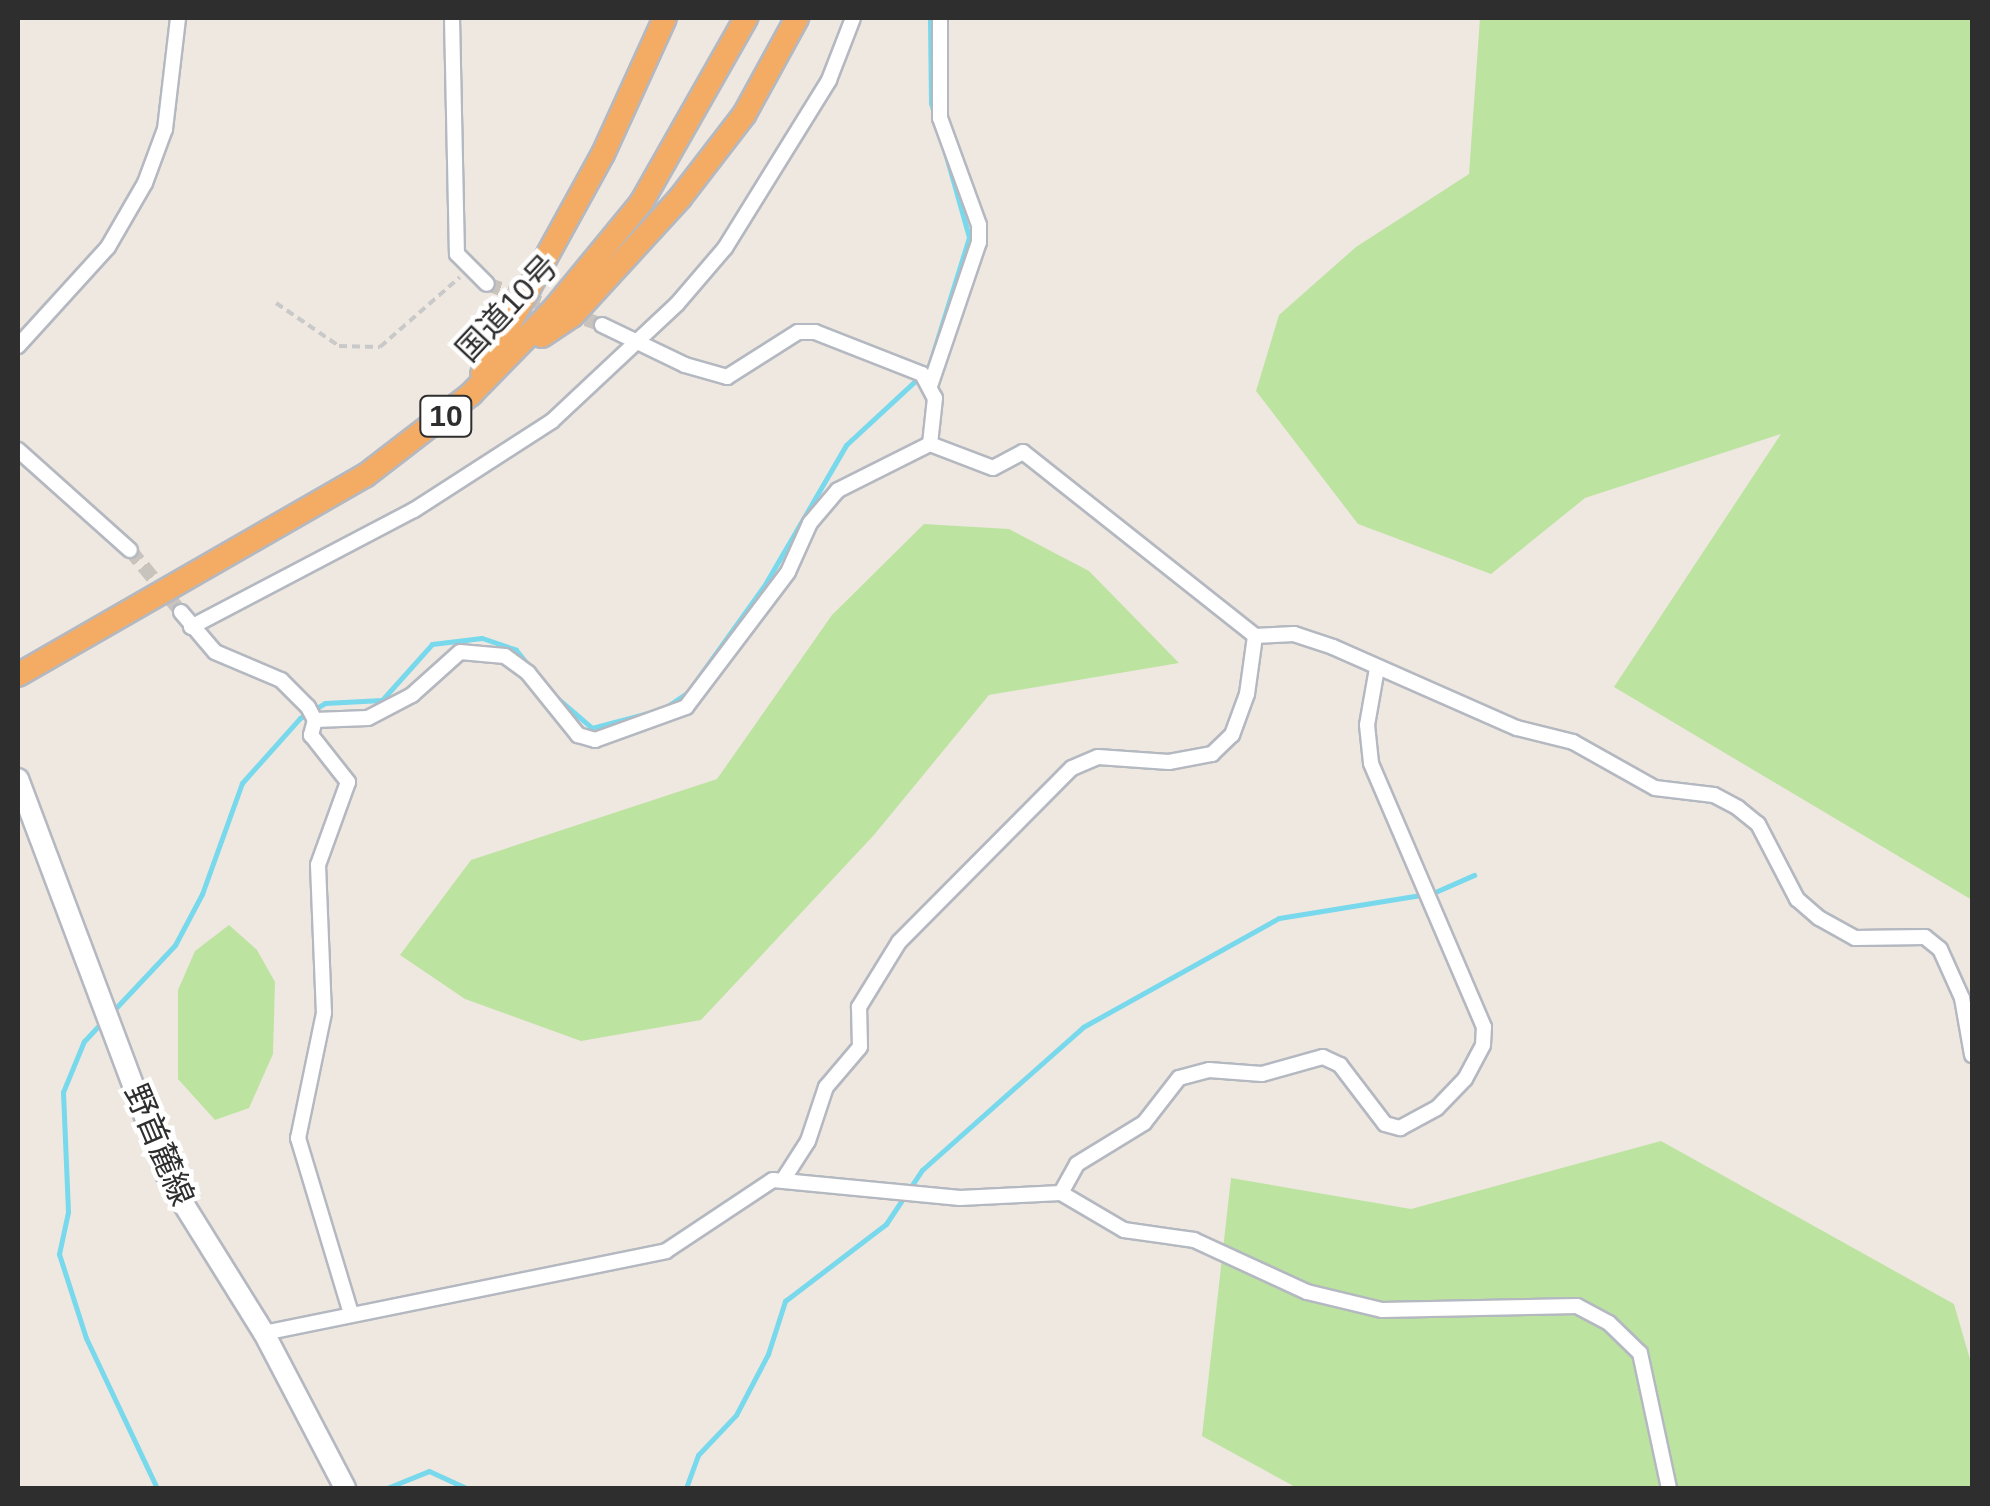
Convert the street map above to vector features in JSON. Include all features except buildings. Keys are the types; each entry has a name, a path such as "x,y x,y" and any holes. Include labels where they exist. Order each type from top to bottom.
{"highway":[{"path":"472,394 603,154 665,18"},
{"name":"国道10号","path":"18,675 366,475 472,394 508,358 641,203 746,18"},
{"path":"508,358 572,316 680,198 744,115 797,18"}],"main road":[{"name":"野首麓線","path":"18,779 168,1179 264,1333 345,1488"}],"street":[{"path":"18,346 108,247 145,183 165,128 178,18"},
{"path":"452,18 453,220 467,270 487,284"},
{"path":"191,628 414,510 552,421 725,248 778,171 829,80 853,18"},
{"path":"930,386 979,242 979,226 940,118 940,18"},
{"path":"602,325 638,338 685,365 727,377 798,332 815,332 922,374 936,398 930,444"},
{"path":"316,720 368,718 412,695 460,652 505,656 528,673 578,735 595,740 686,707 788,572 810,523 838,490 930,444 993,468 1023,452 1254,636 1294,634 1431,686 1517,728 1573,742 1656,788 1714,795 1738,808 1758,824 1797,899 1818,918 1855,938 1924,937 1940,949 1962,998 1972,1055"},
{"path":"18,450 130,550"},
{"path":"181,612 215,652 281,680 316,720"},
{"path":"784,1180 808,1142 826,1087 860,1047 859,1007 899,942 1072,768 1098,757 1170,762 1212,754 1232,734 1247,694 1254,636"},
{"path":"1062,1193 1077,1164 1144,1123 1179,1078 1210,1070 1262,1074 1323,1057 1340,1064 1385,1124 1400,1128 1424,1118 1465,1079 1483,1045 1484,1027 1371,762 1367,725 1376,668"},
{"path":"316,720 311,734 348,782 318,865 324,1013 298,1138 351,1314"},
{"path":"264,1333 666,1251 772,1180 960,1198 1062,1193 1124,1230 1194,1240 1307,1292 1382,1310 1577,1306 1609,1324 1640,1353 1669,1488"}],"path":[{"path":"276,303 339,346 380,348 467,270"}],"green space":[{"path":"1480,18 1972,18 1972,900 1614,687 1781,434 1585,498 1491,574 1358,524 1256,391 1279,315 1356,247 1469,174"},
{"path":"924,524 1009,529 1089,571 1179,663 989,695 874,835 701,1020 581,1041 465,999 400,955 471,860 717,779 832,615"},
{"path":"229,925 257,950 275,982 273,1054 249,1108 215,1120 178,1079 178,990 195,951"},
{"path":"1661,1141 1954,1304 1972,1366 1972,1488 1297,1488 1202,1436 1231,1178 1411,1209"}],"waterway":[{"path":"557,698 592,728 663,709 688,692 764,586 846,445 928,369 969,237 931,103 930,18"},
{"path":"113,1011 175,945 202,894 242,783 300,718 325,703 382,700 432,644 482,638 516,650 530,667"},
{"path":"686,1488 698,1455 736,1415 768,1354 785,1301 886,1224 922,1170 1083,1027 1279,918 1433,893 1474,875"},
{"path":"102,1022 84,1041 63,1092 68,1212 59,1254 86,1338 157,1488"},
{"path":"387,1488 429,1471 466,1488"},
{"path":"609,1488 618,1488"}],"tunnel":[{"path":"487,284 602,325"},
{"path":"130,550 181,612"}]}
